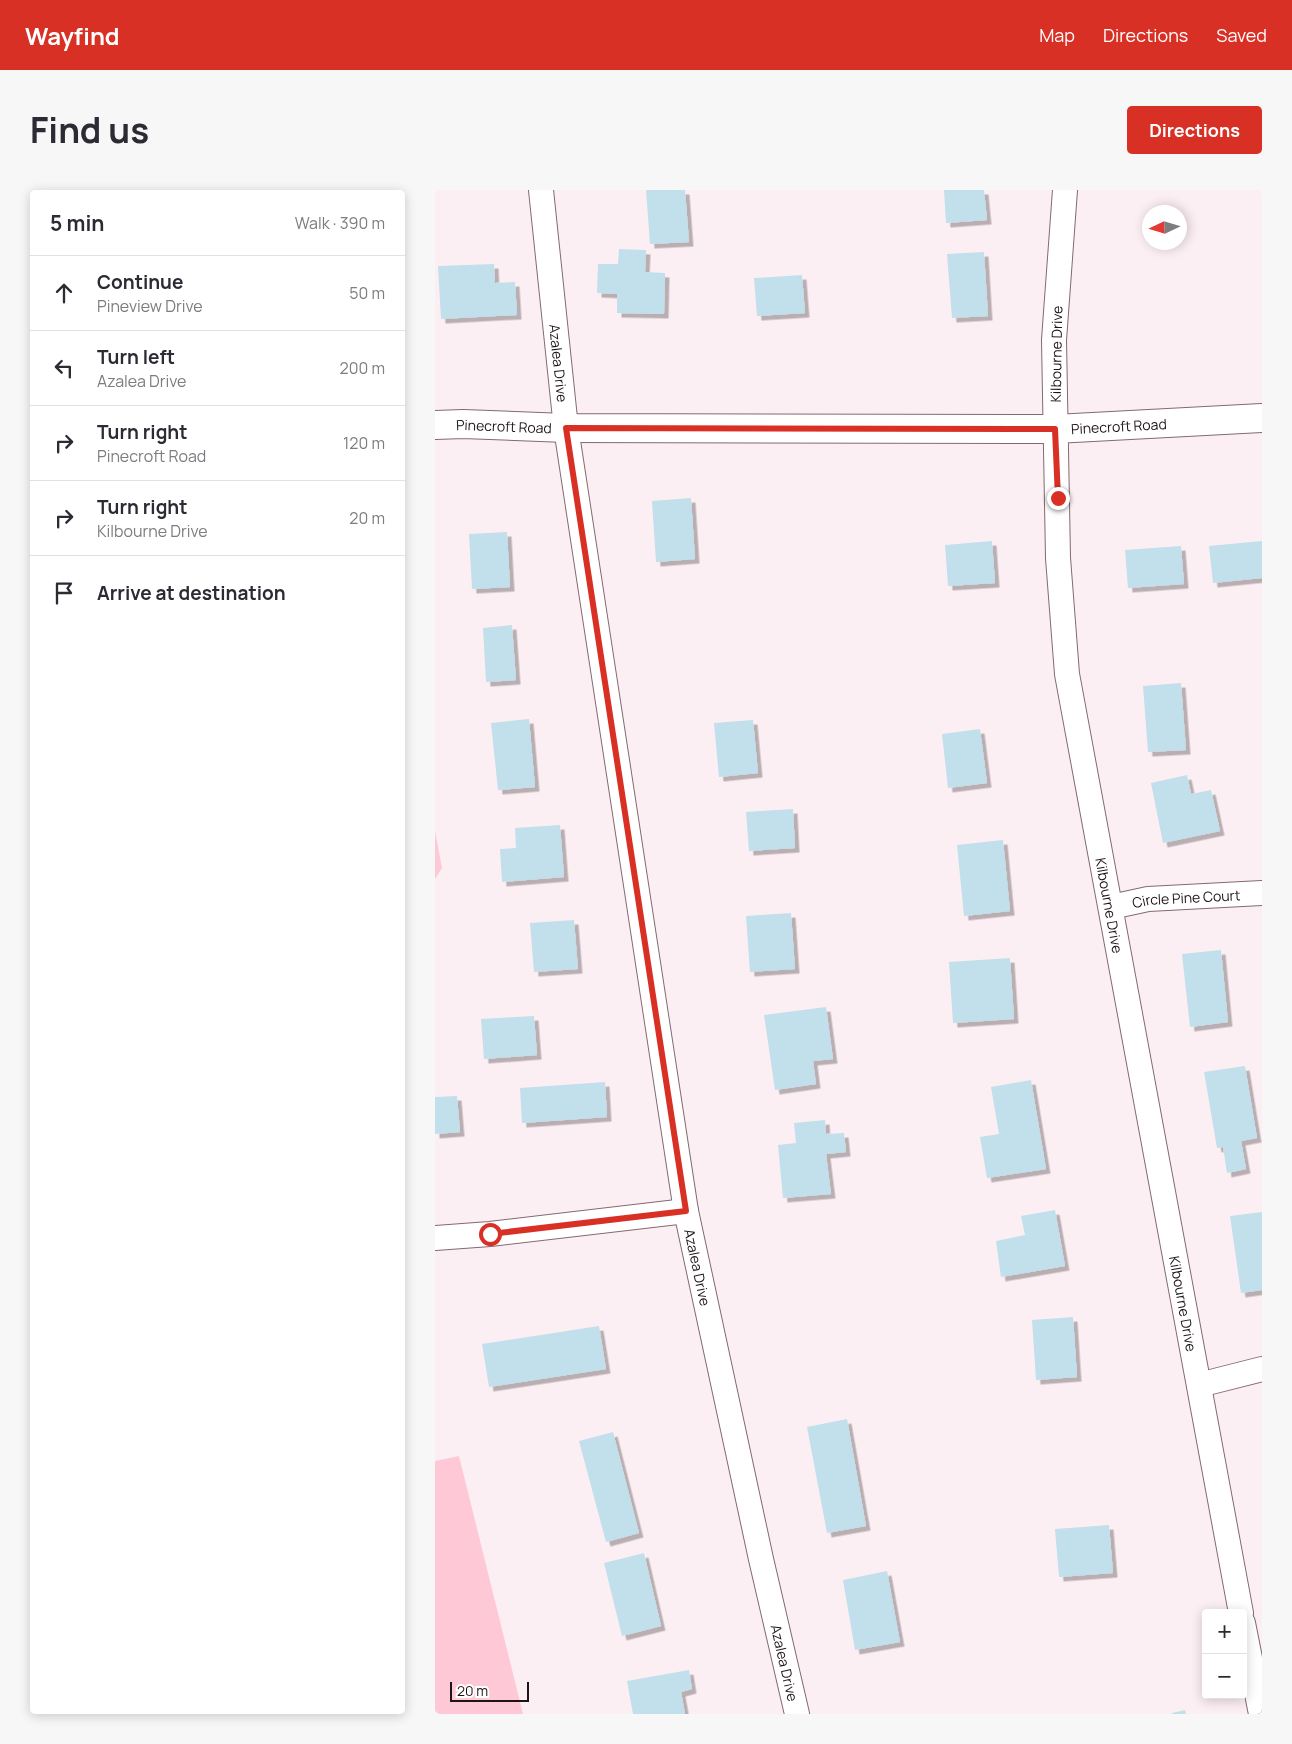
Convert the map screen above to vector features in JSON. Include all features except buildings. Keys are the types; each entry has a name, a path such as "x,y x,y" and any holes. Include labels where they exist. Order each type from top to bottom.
{"street":[{"name":"Azalea Drive","path":"541,190 566,428 686,1211 761,1559 797,1714"},
{"name":"Kilbourne Drive","path":"1065,190 1054,340 1058,558 1067,674 1240,1609"},
{"name":"Pinecroft Road","path":"435,425 463,424 566,428 1055,429 1262,418"},
{"name":"Circle Pine Court","path":"1111,907 1148,899 1262,892"},
{"path":"435,1238 490,1234 686,1211"},
{"path":"1199,1385 1262,1369"},
{"path":"1247,1643 1261,1714"}],"shaded area":[{"path":"435,831 442,868 435,879"},
{"path":"459,1456 523,1714 435,1714 435,1461"}],"route":[{"path":"490,1234 686,1211 566,428 1055,429 1058,498"}]}
